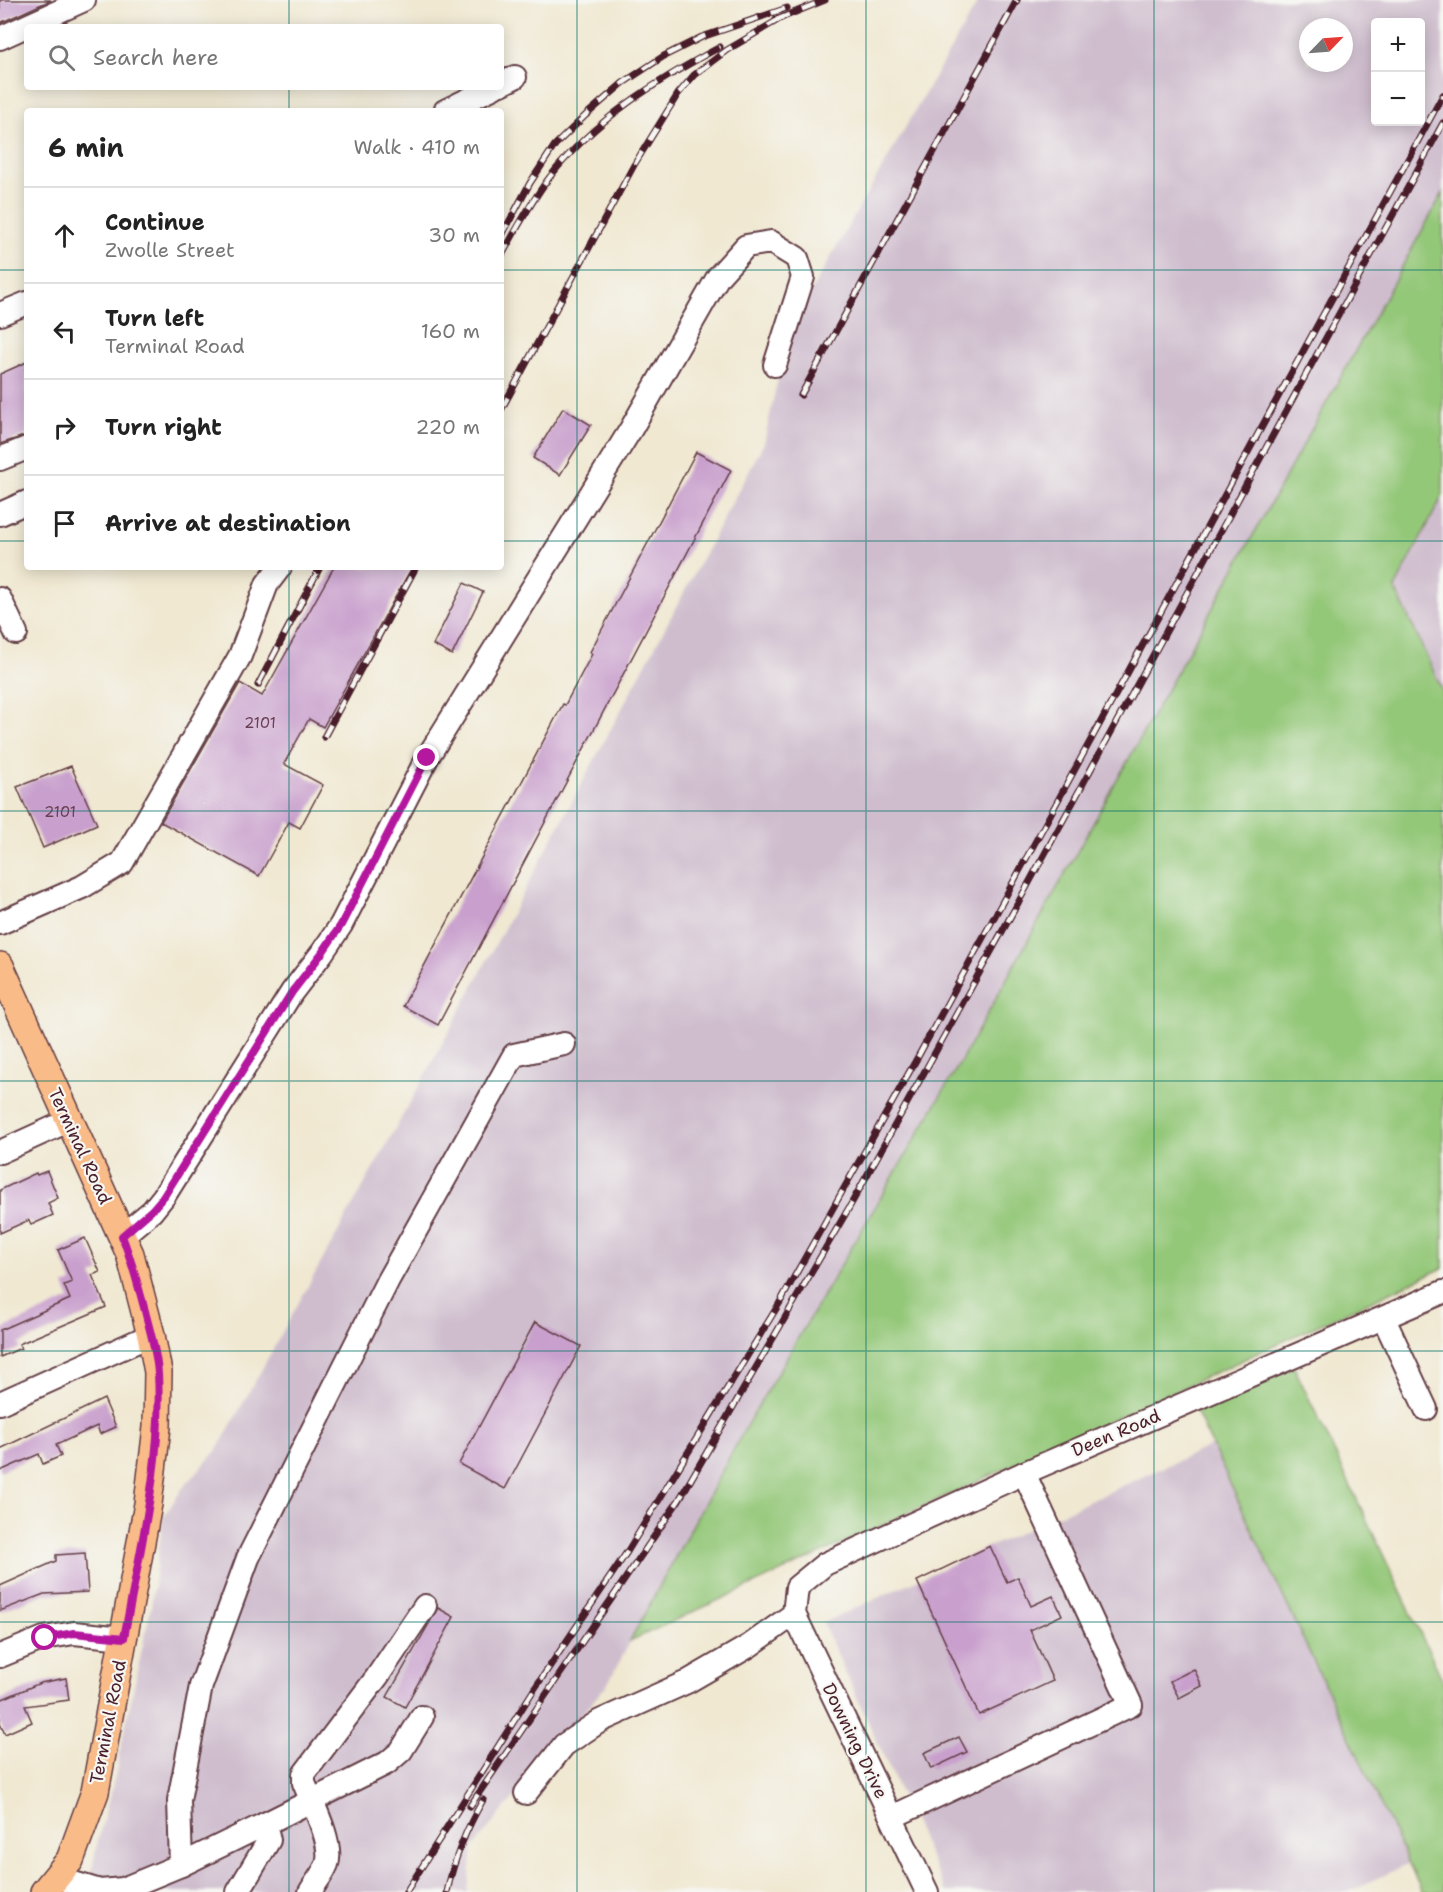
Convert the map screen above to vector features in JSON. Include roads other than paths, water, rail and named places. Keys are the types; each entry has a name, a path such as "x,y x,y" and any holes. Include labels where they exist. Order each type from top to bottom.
{"main road":[{"name":"Terminal Road","path":"0,966 130,1254 158,1372 158,1427 148,1504 95,1792 57,1877"}],"street":[{"path":"31,24 84,0"},
{"path":"0,38 24,27"},
{"path":"452,108 488,90"},
{"path":"122,1236 152,1210 164,1196 292,992 341,925 427,758 631,429 718,277 746,246 771,242 797,258 803,277 775,365"},
{"path":"0,314 24,304"},
{"path":"0,459 24,449"},
{"path":"0,514 24,503"},
{"path":"0,922 82,886 122,863 240,656 271,572"},
{"path":"0,598 16,633"},
{"path":"181,1865 179,1800 201,1686 248,1558 388,1280 514,1055 564,1044"},
{"path":"0,1152 68,1121"},
{"name":"Deen Road","path":"794,1614 798,1587 825,1564 1024,1473 1443,1292"},
{"path":"1384,1319 1426,1409"},
{"path":"0,1403 151,1335"},
{"path":"892,1817 1131,1704 1024,1473"},
{"path":"310,1892 327,1863 327,1848 324,1833 304,1783 304,1774 377,1677 425,1606"},
{"path":"526,1793 564,1745 600,1721 687,1682 749,1646 794,1614"},
{"name":"Downing Drive","path":"794,1614 927,1892"},
{"path":"0,1656 45,1638 74,1633 124,1638"},
{"path":"57,1877 100,1891 112,1892 181,1865 387,1763 401,1750 422,1718"},
{"path":"238,1892 269,1840 265,1824"}],"railway":[{"path":"776,20 825,0"},
{"path":"801,395 1017,0"},
{"path":"504,231 530,183 555,145 623,83 664,56 702,37 787,8"},
{"path":"504,404 634,165 678,94 694,75 727,50 783,17"},
{"path":"504,252 542,187 586,138 606,120 650,88 720,47"},
{"path":"406,1892 533,1691 627,1552 779,1304 920,1053 1443,95"},
{"path":"470,1806 679,1500 850,1206 1018,903 1443,123"},
{"path":"258,685 318,570"},
{"path":"324,737 414,570"},
{"path":"447,1892 461,1844 483,1800"}]}
